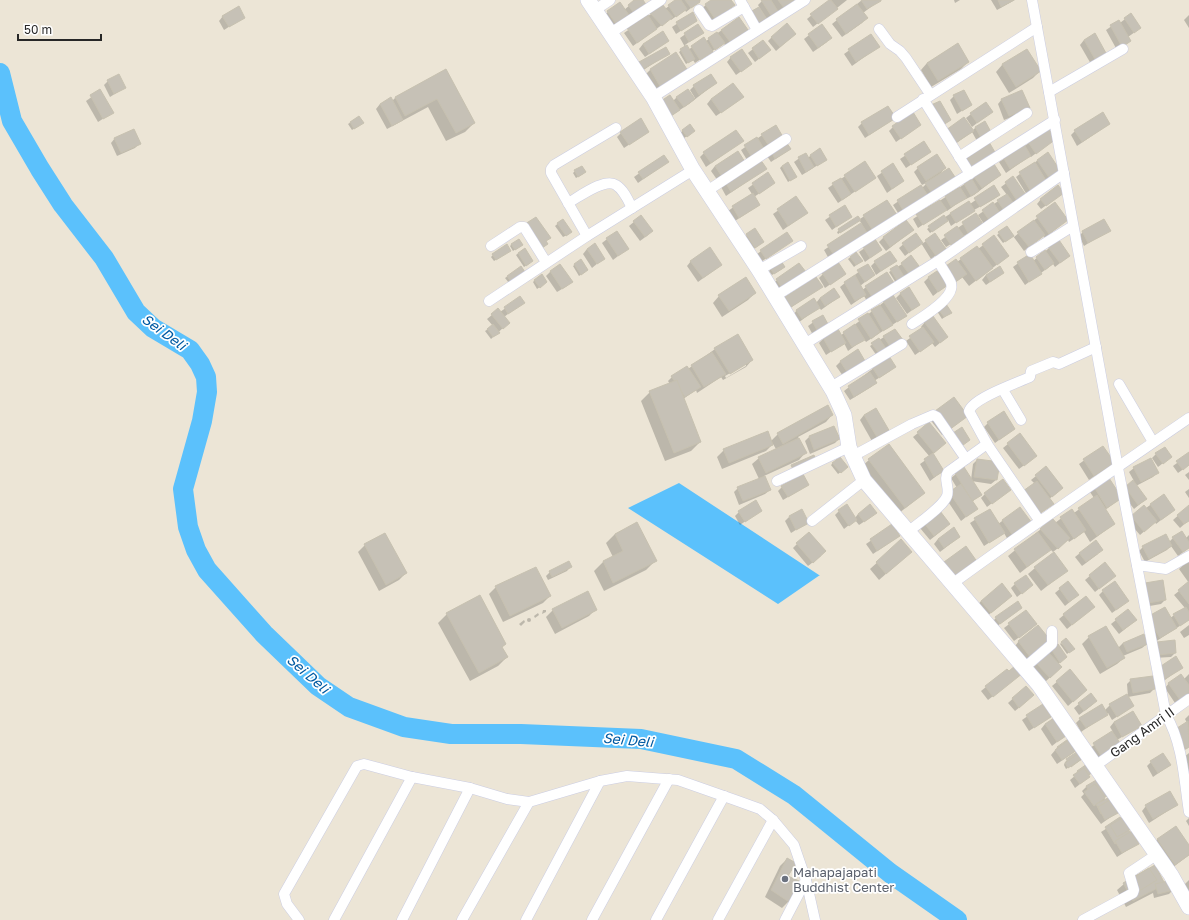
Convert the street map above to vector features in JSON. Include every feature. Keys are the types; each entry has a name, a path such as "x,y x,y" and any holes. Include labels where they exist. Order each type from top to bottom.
{"main road":[{"path":"592,5 653,97 693,170 759,270 803,344 831,387 844,415 851,451 864,480 1039,685 1171,875 1189,907"}],"street":[{"path":"592,5 610,0"},
{"path":"610,34 661,0"},
{"path":"653,97 805,0"},
{"path":"1032,0 1118,468 1166,715 1174,734 1183,768 1189,812"},
{"path":"699,10 709,25 712,26 742,3 757,30"},
{"path":"897,116 926,96 1037,27"},
{"path":"879,29 890,44 900,51 906,58 959,157 970,174"},
{"path":"1049,92 1123,49"},
{"path":"959,157 1027,113"},
{"path":"774,296 1055,120"},
{"path":"587,236 551,173 551,169 616,128"},
{"path":"707,191 786,139"},
{"path":"489,301 546,262 693,170"},
{"path":"803,344 938,261 1064,173"},
{"path":"568,203 603,183 610,182 617,185 624,193 632,208"},
{"path":"1031,252 1073,226"},
{"path":"491,246 520,227 524,227 546,262"},
{"path":"759,270 801,246"},
{"path":"912,324 938,307 951,288 951,284 938,261"},
{"path":"831,387 902,344"},
{"path":"1039,520 987,444 969,411 972,404 994,392 1003,390 1030,377 1031,371 1053,362 1059,364 1096,347"},
{"path":"1119,384 1153,442"},
{"path":"1003,390 1021,420"},
{"path":"777,481 851,451 933,415 937,417 966,459"},
{"path":"952,584 1039,520 1118,468 1189,418"},
{"path":"908,532 946,499 948,494 946,475 987,444"},
{"path":"812,520 864,480"},
{"path":"1137,565 1166,569 1189,556"},
{"path":"1024,668 1052,644 1052,631"},
{"name":"Gang Amri II","path":"1095,766 1189,699"},
{"path":"299,920 287,904 284,894 356,766 364,764 412,777 470,788 507,799 529,802 600,781 627,776 669,779 724,796 760,809 773,820 794,845 806,880 815,920"},
{"path":"334,920 412,777"},
{"path":"592,920 669,779"},
{"path":"526,920 600,781"},
{"path":"402,920 470,788"},
{"path":"656,920 724,796"},
{"path":"462,920 529,802"},
{"path":"718,920 773,820"},
{"path":"1083,920 1133,893 1134,890 1129,874 1156,854"},
{"path":"785,920 806,880"}],"water":[{"path":"679,483 820,575 778,604 628,508"}],"building":[{"path":"634,0 643,0 647,6 635,15 628,5"},
{"path":"675,0 681,0 687,9 676,17 668,5"},
{"path":"685,0 699,0 700,2 691,8"},
{"path":"711,0 731,0 735,5 715,19 705,4"},
{"path":"761,0 771,0 779,13 772,17"},
{"path":"778,0 794,0 784,8"},
{"path":"831,0 838,9 818,24 810,14"},
{"path":"861,0 881,0 881,1 867,9"},
{"path":"998,0 1014,0 1001,7"},
{"path":"620,2 629,15 616,24 607,11"},
{"path":"662,4 673,17 662,26 650,13"},
{"path":"857,4 868,18 846,34 836,19"},
{"path":"239,6 245,18 229,27 222,16"},
{"path":"759,7 767,19 759,25 750,12"},
{"path":"693,12 697,21 681,31 676,22"},
{"path":"1131,13 1141,28 1134,33 1124,18"},
{"path":"648,15 657,29 637,43 627,28"},
{"path":"739,17 748,30 730,42 721,30"},
{"path":"1119,20 1131,41 1122,47 1110,25"},
{"path":"787,23 796,34 780,47 771,37"},
{"path":"698,24 704,33 689,42 684,33"},
{"path":"822,24 832,38 818,48 808,34"},
{"path":"663,31 669,41 649,54 643,44"},
{"path":"717,32 725,43 715,50 708,38"},
{"path":"1095,33 1107,55 1096,61 1084,40"},
{"path":"871,34 880,47 856,62 848,49"},
{"path":"704,37 713,52 700,60 691,46"},
{"path":"763,40 771,50 759,59 752,48"},
{"path":"958,43 969,62 938,81 927,63"},
{"path":"687,45 695,59 688,63 680,49"},
{"path":"666,47 670,54 643,69 639,62"},
{"path":"742,49 752,64 741,72 730,57"},
{"path":"1027,49 1041,71 1016,87 1002,64"},
{"path":"676,52 688,71 661,88 650,69"},
{"path":"446,69 475,123 456,133 437,99 405,116 395,97"},
{"path":"119,74 126,88 114,94 107,80"},
{"path":"711,74 717,83 699,95 693,85"},
{"path":"733,83 744,97 721,113 711,99"},
{"path":"100,89 114,113 103,119 90,95"},
{"path":"688,89 695,99 684,107 676,97"},
{"path":"964,90 972,105 962,111 953,95"},
{"path":"1022,90 1030,108 1009,116 1001,99"},
{"path":"670,95 680,110 671,116 661,101"},
{"path":"391,97 403,120 392,126 380,104"},
{"path":"940,101 951,120 943,125 931,105"},
{"path":"986,102 993,112 977,123 970,113"},
{"path":"888,106 896,118 869,135 861,122"},
{"path":"913,112 921,125 901,139 892,126"},
{"path":"1103,112 1110,124 1082,142 1074,130"},
{"path":"359,116 364,123 354,129 350,122"},
{"path":"964,117 974,131 955,143 946,130"},
{"path":"641,118 649,132 629,145 620,132"},
{"path":"985,121 991,132 981,138 975,127"},
{"path":"690,124 695,131 687,137 682,130"},
{"path":"776,125 783,137 769,146 761,134"},
{"path":"1048,128 1056,139 1036,154 1028,142"},
{"path":"134,129 141,144 121,153 114,138"},
{"path":"736,130 744,141 711,163 703,152"},
{"path":"757,137 764,149 751,156 744,145"},
{"path":"924,141 931,152 911,165 904,154"},
{"path":"786,142 791,149 775,159 771,151"},
{"path":"989,142 996,154 970,170 963,159"},
{"path":"1024,144 1031,156 1010,169 1003,157"},
{"path":"820,148 827,160 817,166 810,155"},
{"path":"738,151 745,162 722,177 715,166"},
{"path":"1048,152 1061,172 1050,179 1037,160"},
{"path":"806,153 814,167 806,172 798,157"},
{"path":"937,154 946,168 926,181 917,167"},
{"path":"664,155 669,162 643,179 638,172"},
{"path":"760,159 767,169 731,192 725,182"},
{"path":"865,161 876,178 855,192 844,175"},
{"path":"788,162 797,177 790,181 782,166"},
{"path":"1035,162 1047,182 1031,192 1019,172"},
{"path":"893,163 904,181 892,189 881,171"},
{"path":"994,164 1001,175 982,188 974,177"},
{"path":"582,166 586,172 578,177 574,170"},
{"path":"949,168 957,180 933,195 925,183"},
{"path":"768,172 775,183 759,194 752,183"},
{"path":"1013,176 1026,195 1017,201 1005,182"},
{"path":"841,178 851,194 842,200 832,183"},
{"path":"972,179 979,191 971,196 964,184"},
{"path":"921,185 929,197 904,212 897,200"},
{"path":"994,185 1000,195 980,207 974,198"},
{"path":"1058,185 1064,193 1046,206 1040,199"},
{"path":"960,187 967,198 951,207 945,196"},
{"path":"753,193 760,205 739,218 732,206"},
{"path":"1007,194 1015,205 1005,212 997,200"},
{"path":"796,196 808,213 788,226 777,209"},
{"path":"887,200 897,215 873,231 863,215"},
{"path":"940,200 947,210 923,225 916,214"},
{"path":"969,201 975,211 956,223 950,213"},
{"path":"993,202 1000,213 989,220 982,210"},
{"path":"1055,202 1068,220 1049,234 1036,216"},
{"path":"845,205 852,217 836,227 829,215"},
{"path":"976,213 983,224 968,233 962,222"},
{"path":"641,215 653,231 645,237 633,221"},
{"path":"944,215 948,221 932,232 928,226"},
{"path":"858,216 861,220 840,233 838,229"},
{"path":"536,217 551,238 546,241 548,244 542,248 525,224"},
{"path":"563,219 572,232 566,236 557,223"},
{"path":"1104,219 1111,231 1088,243 1082,231"},
{"path":"906,220 914,230 890,247 883,237"},
{"path":"1034,220 1045,235 1029,247 1017,232"},
{"path":"861,223 868,234 834,255 827,245"},
{"path":"957,226 964,236 951,245 944,235"},
{"path":"1007,226 1014,236 1005,242 998,232"},
{"path":"755,228 764,242 755,248 746,234"},
{"path":"617,231 629,249 618,256 606,238"},
{"path":"787,232 793,241 766,259 760,250"},
{"path":"916,233 923,243 909,253 902,243"},
{"path":"935,233 946,249 936,256 925,240"},
{"path":"994,235 1009,256 997,265 982,244"},
{"path":"519,239 523,245 515,250 511,244"},
{"path":"875,239 882,250 870,258 863,247"},
{"path":"1059,240 1070,256 1060,263 1048,247"},
{"path":"595,243 605,259 597,264 587,249"},
{"path":"507,244 511,251 496,260 492,254"},
{"path":"977,246 993,268 976,281 960,258"},
{"path":"710,247 722,265 703,278 690,261"},
{"path":"525,248 533,261 526,266 518,253"},
{"path":"1045,250 1054,263 1045,270 1036,257"},
{"path":"890,251 897,261 881,271 874,261"},
{"path":"856,252 863,261 856,265 850,257"},
{"path":"1030,254 1042,274 1029,282 1017,262"},
{"path":"911,255 919,266 909,274 901,263"},
{"path":"581,259 588,270 581,275 574,264"},
{"path":"956,259 967,274 954,283 943,268"},
{"path":"781,261 785,267 774,274 770,268"},
{"path":"838,262 846,274 830,285 822,273"},
{"path":"799,263 806,272 782,288 776,279"},
{"path":"560,264 573,282 562,289 550,271"},
{"path":"868,264 875,275 865,282 857,270"},
{"path":"897,265 905,278 898,282 890,269"},
{"path":"521,266 525,272 511,282 507,276"},
{"path":"1000,266 1004,273 990,282 986,275"},
{"path":"937,271 948,285 938,292 928,277"},
{"path":"887,272 894,283 872,297 865,286"},
{"path":"542,274 547,282 540,288 534,280"},
{"path":"855,275 866,295 855,301 844,282"},
{"path":"746,277 756,293 729,311 718,295"},
{"path":"816,277 823,287 791,307 785,297"},
{"path":"909,287 920,305 912,310 900,293"},
{"path":"834,288 840,297 825,306 820,298"},
{"path":"893,295 907,316 897,322 883,301"},
{"path":"520,296 525,303 508,314 504,307"},
{"path":"814,298 820,308 802,319 796,310"},
{"path":"944,301 952,313 944,317 936,306"},
{"path":"880,305 893,325 883,331 871,310"},
{"path":"498,308 510,323 503,329 491,314"},
{"path":"868,313 880,332 871,339 858,319"},
{"path":"823,315 829,326 818,332 812,321"},
{"path":"933,316 948,337 940,343 924,322"},
{"path":"493,324 500,333 493,337 487,329"},
{"path":"855,324 865,340 852,347 843,332"},
{"path":"923,327 934,342 920,352 909,336"},
{"path":"838,329 846,343 831,352 823,338"},
{"path":"895,329 903,340 891,348 883,336"},
{"path":"738,334 753,360 730,374 714,348"},
{"path":"879,338 887,350 880,355 871,343"},
{"path":"858,349 865,361 847,372 840,361"},
{"path":"712,352 726,374 704,387 691,365"},
{"path":"889,356 896,367 879,378 872,367"},
{"path":"687,366 701,387 685,397 671,376"},
{"path":"870,372 877,383 854,397 848,386"},
{"path":"677,380 701,442 674,453 649,391"},
{"path":"954,397 968,416 949,430 935,411"},
{"path":"828,405 833,415 783,444 777,433"},
{"path":"876,408 890,432 878,439 864,415"},
{"path":"1004,411 1015,429 999,440 987,422"},
{"path":"929,422 946,443 934,453 917,432"},
{"path":"834,426 840,439 814,450 809,436"},
{"path":"962,427 970,440 959,448 950,435"},
{"path":"768,431 773,445 729,463 723,449"},
{"path":"1020,433 1037,456 1024,466 1007,443"},
{"path":"799,438 807,453 766,473 758,457"},
{"path":"889,444 925,493 905,508 868,459"},
{"path":"1103,446 1115,463 1094,476 1083,459"},
{"path":"1165,447 1172,457 1163,464 1155,453"},
{"path":"1189,452 1189,465 1183,470 1176,461"},
{"path":"933,453 944,471 934,477 924,459"},
{"path":"814,455 818,464 795,474 791,465"},
{"path":"840,457 848,467 841,473 832,463"},
{"path":"1151,458 1159,473 1141,482 1133,467"},
{"path":"977,459 1000,462 997,480 974,477"},
{"path":"1046,466 1063,488 1052,497 1035,475"},
{"path":"964,467 982,495 972,501 955,473"},
{"path":"803,474 809,485 788,497 781,486"},
{"path":"765,476 771,490 743,501 737,487"},
{"path":"1109,478 1122,498 1107,508 1094,487"},
{"path":"1003,479 1011,490 992,504 984,493"},
{"path":"1133,480 1147,499 1138,505 1125,487"},
{"path":"1037,481 1054,504 1039,514 1023,491"},
{"path":"961,484 978,509 966,517 949,492"},
{"path":"1164,494 1175,510 1161,520 1150,504"},
{"path":"1097,495 1115,524 1097,536 1078,508"},
{"path":"756,500 762,511 745,522 738,511"},
{"path":"847,504 857,520 849,526 838,510"},
{"path":"870,504 877,513 864,522 858,514"},
{"path":"1144,505 1157,521 1144,532 1131,516"},
{"path":"1189,505 1189,521 1184,524 1177,515"},
{"path":"1020,507 1032,523 1013,536 1002,520"},
{"path":"802,509 809,523 796,530 789,516"},
{"path":"990,509 1005,533 989,543 974,518"},
{"path":"1072,509 1086,530 1074,539 1060,517"},
{"path":"940,511 950,524 934,536 924,523"},
{"path":"1052,518 1070,538 1058,549 1040,529"},
{"path":"637,522 657,561 613,583 603,561 623,551 615,534"},
{"path":"892,524 900,536 877,551 870,539"},
{"path":"954,527 960,537 944,548 938,539"},
{"path":"1182,531 1189,542 1189,548 1183,552 1172,537"},
{"path":"809,532 826,551 813,563 796,543"},
{"path":"1038,532 1051,550 1027,567 1014,549"},
{"path":"385,533 407,573 386,585 364,544"},
{"path":"1166,534 1172,546 1149,559 1142,546"},
{"path":"901,539 912,552 886,574 876,562"},
{"path":"1096,540 1103,550 1086,562 1079,553"},
{"path":"966,546 978,563 956,579 944,562"},
{"path":"1054,552 1068,571 1048,585 1034,567"},
{"path":"569,561 572,567 552,577 549,571"},
{"path":"1105,562 1116,576 1099,589 1089,575"},
{"path":"536,567 551,596 510,616 495,586"},
{"path":"1026,575 1033,585 1022,594 1014,583"},
{"path":"1163,580 1166,600 1148,603 1145,583"},
{"path":"1068,581 1079,595 1069,602 1059,588"},
{"path":"1115,581 1129,601 1116,610 1102,590"},
{"path":"1189,581 1189,604 1178,590"},
{"path":"1002,583 1012,596 991,613 981,601"},
{"path":"588,591 597,610 562,628 552,609"},
{"path":"480,595 506,644 502,647 508,657 479,673 446,613"},
{"path":"1086,596 1095,607 1072,625 1063,614"},
{"path":"1018,601 1022,608 1000,624 995,617"},
{"path":"1165,607 1177,628 1160,638 1147,617"},
{"path":"1186,607 1189,612 1189,620 1180,626 1173,614"},
{"path":"1128,609 1137,620 1123,630 1115,619"},
{"path":"1026,610 1037,624 1019,638 1008,623"},
{"path":"1038,625 1051,641 1030,657 1018,641"},
{"path":"1106,626 1125,658 1107,668 1088,636"},
{"path":"1144,634 1148,644 1127,652 1123,643"},
{"path":"1066,638 1075,649 1069,653 1061,642"},
{"path":"1175,640 1176,653 1158,655 1157,642"},
{"path":"1058,644 1067,657 1060,663 1051,649"},
{"path":"1048,652 1062,667 1050,678 1036,663"},
{"path":"1176,656 1183,668 1165,679 1158,668"},
{"path":"1016,665 1023,673 993,697 985,686 1007,669 1009,671"},
{"path":"1070,669 1087,690 1073,702 1056,681"},
{"path":"1181,674 1189,685 1189,693 1180,700 1168,683"},
{"path":"1153,676 1155,689 1133,693 1130,679"},
{"path":"1026,686 1034,695 1019,708 1012,698"},
{"path":"1091,693 1097,701 1084,711 1078,703"},
{"path":"1127,694 1134,706 1117,717 1109,704"},
{"path":"1043,704 1051,717 1034,728 1026,715"},
{"path":"1102,704 1108,715 1086,728 1079,718"},
{"path":"1133,711 1142,726 1122,737 1114,722"},
{"path":"1057,716 1069,734 1057,742 1045,724"},
{"path":"1188,721 1189,747 1186,749 1174,730"},
{"path":"1112,731 1120,743 1101,756 1093,743"},
{"path":"1071,737 1078,749 1064,758 1057,747"},
{"path":"1070,739 1077,750 1062,760 1055,750"},
{"path":"1078,751 1083,758 1071,767 1066,759"},
{"path":"1079,753 1082,759 1068,768 1065,763"},
{"path":"1163,753 1171,765 1158,773 1150,761"},
{"path":"1087,764 1093,772 1083,779 1077,771"},
{"path":"1084,768 1090,777 1080,784 1073,775"},
{"path":"1098,779 1107,796 1095,802 1086,786"},
{"path":"1095,784 1105,798 1094,806 1084,792"},
{"path":"1170,791 1178,805 1153,819 1145,805"},
{"path":"1112,796 1117,805 1101,814 1096,804"},
{"path":"1113,798 1120,812 1105,820 1098,807"},
{"path":"1120,817 1131,834 1115,844 1105,827"},
{"path":"1124,817 1131,829 1117,837 1110,825"},
{"path":"1176,826 1189,845 1189,855 1175,865 1157,839"},
{"path":"1132,831 1139,844 1122,853 1115,841"},
{"name":"Mahapajapati Buddhist Center","path":"787,858 796,863 788,876 799,881 789,902 771,890"},
{"path":"1155,865 1165,884 1133,901 1123,883"},
{"path":"1149,868 1157,880 1139,891 1131,879"},
{"path":"1172,880 1174,890 1158,894 1155,884"}],"waterway":[{"name":"Sei Deli","path":"0,73 12,121 63,205 104,258 136,312 153,328 190,350 200,364 206,377 207,392 202,421 183,489 188,527 196,550 207,570 264,634 318,686 349,707 404,727 451,734 521,734 641,739 736,759 794,795 890,873 957,920"}],"place":[{"name":"Mahapajapati Buddhist Center","path":"785,879"}]}
